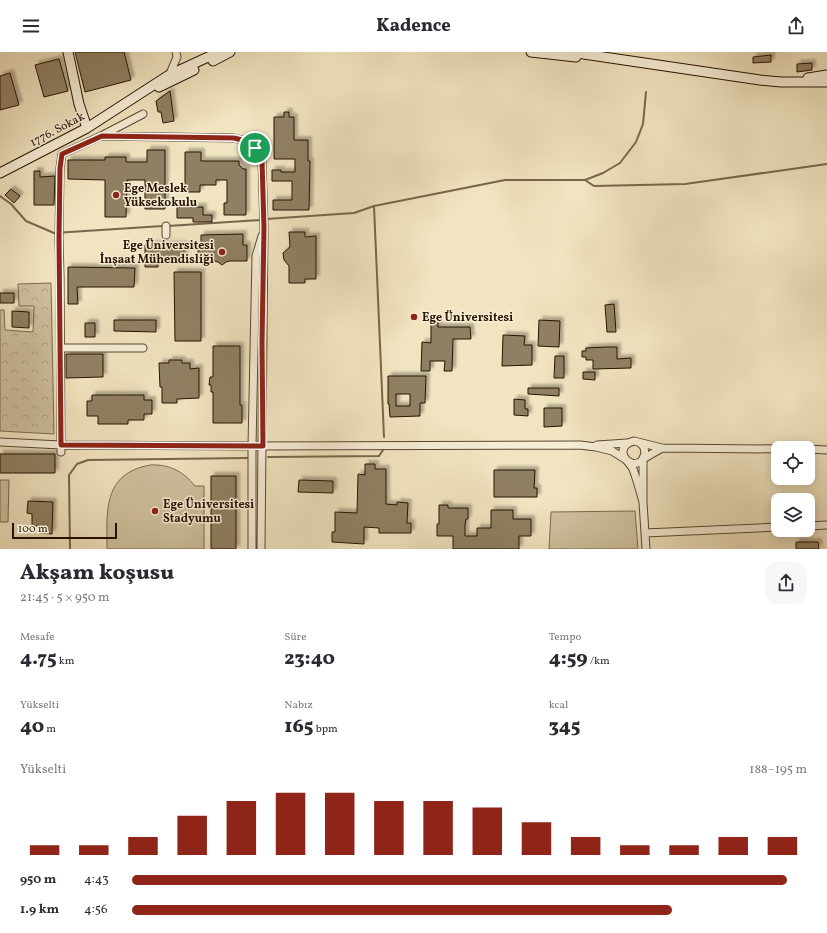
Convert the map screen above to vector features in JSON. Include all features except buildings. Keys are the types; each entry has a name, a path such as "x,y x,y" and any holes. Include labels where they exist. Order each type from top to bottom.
{"street":[{"path":"68,52 79,104 87,128"},
{"path":"169,79 178,57 176,52"},
{"name":"1776. Sokak","path":"0,173 87,128 124,104 136,102 169,79 220,54 230,52"},
{"path":"531,52 573,54 781,82 827,82"},
{"path":"781,82 827,75"},
{"path":"61,448 59,230 60,168 62,154 102,136 143,114"},
{"path":"102,136 234,138 246,141 255,148 262,160 264,223 261,549"},
{"path":"252,549 252,446 256,256 264,223"},
{"path":"166,226 166,235"},
{"path":"255,303 263,304"},
{"path":"254,342 262,342"},
{"path":"61,348 143,348"},
{"path":"0,442 61,448 585,445 627,443 634,441 641,444 662,448 771,449"},
{"path":"627,443 623,450 623,454 625,459 632,467 643,502"},
{"path":"641,444 645,450 643,459 643,502 646,549"},
{"path":"585,445 612,451 633,464 640,462 652,452 662,448"},
{"path":"815,449 827,450"},
{"path":"815,526 827,525"},
{"path":"645,533 771,527"}],"green space":[{"path":"51,283 54,434 0,431 0,310 4,310 5,330 33,332 34,306 19,306 18,284"},
{"name":"Ege Üniversitesi Stadyumu","path":"150,465 169,467 186,476 195,486 204,486 204,549 107,549 108,509 110,496 115,486 123,477 134,470"},
{"path":"0,480 9,480 8,522 0,522"},
{"path":"635,511 638,549 549,549 551,512"}],"waterway":[{"path":"266,219 354,213 374,206 505,180 585,180 603,173 620,163 636,142 643,124 646,92"},
{"path":"585,180 594,186 685,184 827,164"},
{"path":"0,196 11,204 26,221 54,233 163,226"},
{"path":"374,206 384,437"},
{"path":"168,226 261,220"},
{"path":"268,457 379,456 383,450"},
{"path":"70,549 69,475 77,464 88,460 248,458"}],"place":[{"name":"Ege Meslek Yüksekokulu","path":"116,195"},
{"name":"Ege Üniversitesi İnşaat Mühendisliği","path":"222,252"},
{"name":"Ege Üniversitesi","path":"414,317"},
{"name":"Ege Üniversitesi Stadyumu","path":"155,511"}],"route":[{"path":"102,136 234,138 246,141 255,148 262,160 264,228 262,342 263,446 61,445 59,239 60,168 62,154 102,136"}]}
